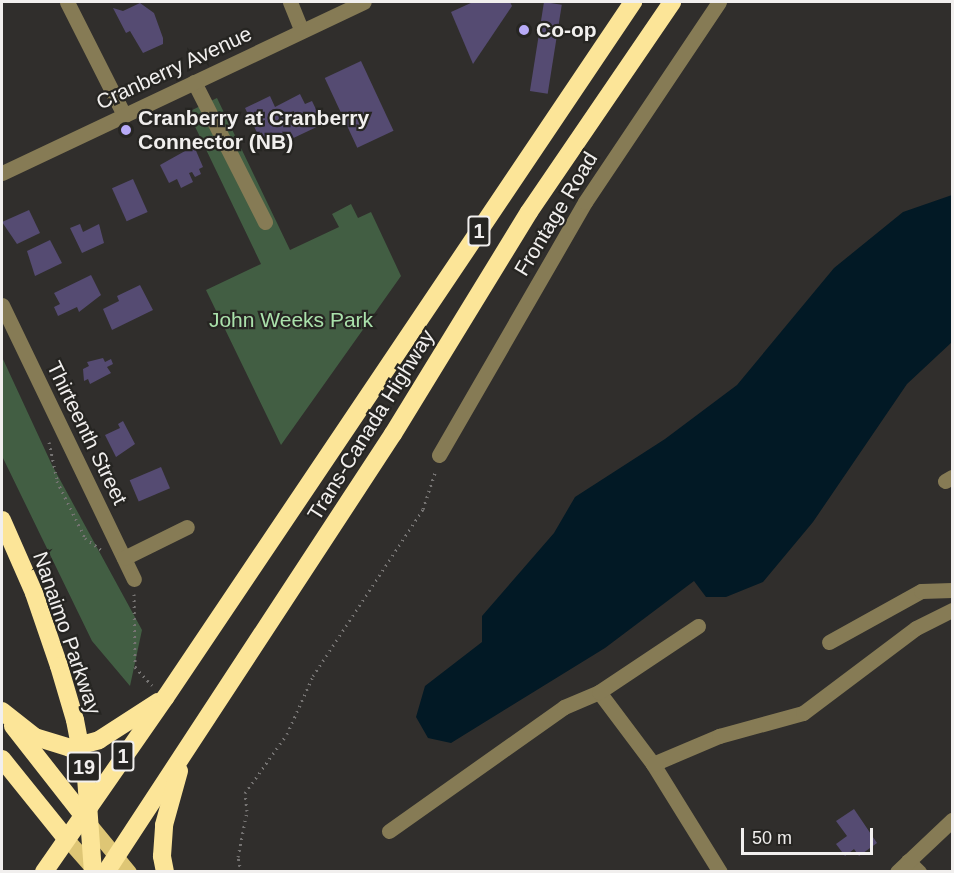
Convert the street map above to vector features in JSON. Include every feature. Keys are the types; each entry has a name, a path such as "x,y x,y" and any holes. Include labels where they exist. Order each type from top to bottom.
{"highway":[{"name":"Trans-Canada Highway","path":"65,837 165,698 633,2"},
{"name":"Trans-Canada Highway","path":"106,872 181,761 393,434 529,212 672,2"},
{"name":"Nanaimo Parkway","path":"2,519 34,593 75,720 86,777 94,872"},
{"path":"2,711 35,737 70,747 99,740 165,698"},
{"path":"2,711 82,814"},
{"path":"2,759 65,837"},
{"path":"165,872 162,856 164,825 181,761"},
{"name":"1","path":"44,872 65,837"}],"main road":[{"path":"82,814 129,872"},
{"path":"65,837 94,872"}],"street":[{"path":"67,2 124,115"},
{"path":"290,2 302,31"},
{"name":"Cranberry Avenue","path":"2,173 364,2"},
{"name":"Frontage Road","path":"439,455 585,202 719,2"},
{"path":"194,82 265,222"},
{"name":"Thirteenth Street","path":"2,305 134,579"},
{"path":"124,558 187,527"},
{"path":"829,642 921,591 952,590"},
{"path":"653,764 719,736 803,713 916,628 952,610"},
{"path":"389,831 564,707 599,692 698,626"},
{"path":"599,692 653,764 720,872"},
{"path":"908,868 952,820"}],"path":[{"path":"241,872 238,857 246,822 245,793 287,734 313,676 423,509 439,455"},
{"path":"134,579 135,667 165,698"}],"green space":[{"name":"John Weeks Park","path":"217,98 290,250 339,227 332,214 351,204 358,218 371,212 401,276 281,445 206,290 261,264 188,112"},
{"path":"2,357 52,465 142,630 130,686 92,641 2,456"}],"water":[{"path":"952,195 952,342 907,384 813,522 763,582 726,597 706,597 694,581 605,648 451,743 428,738 416,717 425,686 482,642 482,616 554,533 575,497 665,439 737,385 834,268 903,212"}],"building":[{"path":"473,2 510,2 512,6 473,64 451,12"},
{"path":"544,2 562,5 548,94 530,91"},
{"path":"140,3 154,13 163,38 163,44 143,53 130,31 126,33 113,8 123,11"},
{"path":"361,61 394,131 357,148 325,78"},
{"path":"300,94 305,104 312,101 323,124 266,151 245,108 270,96 275,107"},
{"path":"194,146 203,167 199,169 201,174 195,177 192,172 189,173 193,182 181,188 177,179 169,183 160,165"},
{"path":"133,179 148,212 127,221 112,188"},
{"path":"29,210 40,233 17,244 2,222"},
{"path":"80,224 83,232 99,224 104,243 82,253 70,228"},
{"path":"50,240 62,263 35,276 27,251"},
{"path":"91,275 101,295 79,312 77,307 58,316 54,307 60,304 54,293"},
{"path":"140,285 153,310 112,330 103,309 119,301 117,296"},
{"path":"103,358 105,362 111,359 113,364 107,367 111,373 90,384 88,379 84,381 83,369 89,366 87,362"},
{"path":"123,421 135,444 116,457 105,435 120,428 118,424"},
{"path":"161,467 170,488 139,501 130,480"},
{"path":"854,809 877,843 859,856 854,849 845,856 836,844 847,836 836,821"}],"place":[{"name":"Co-op","path":"524,30"},
{"name":"Cranberry at Cranberry Connector (NB)","path":"126,130"}]}
